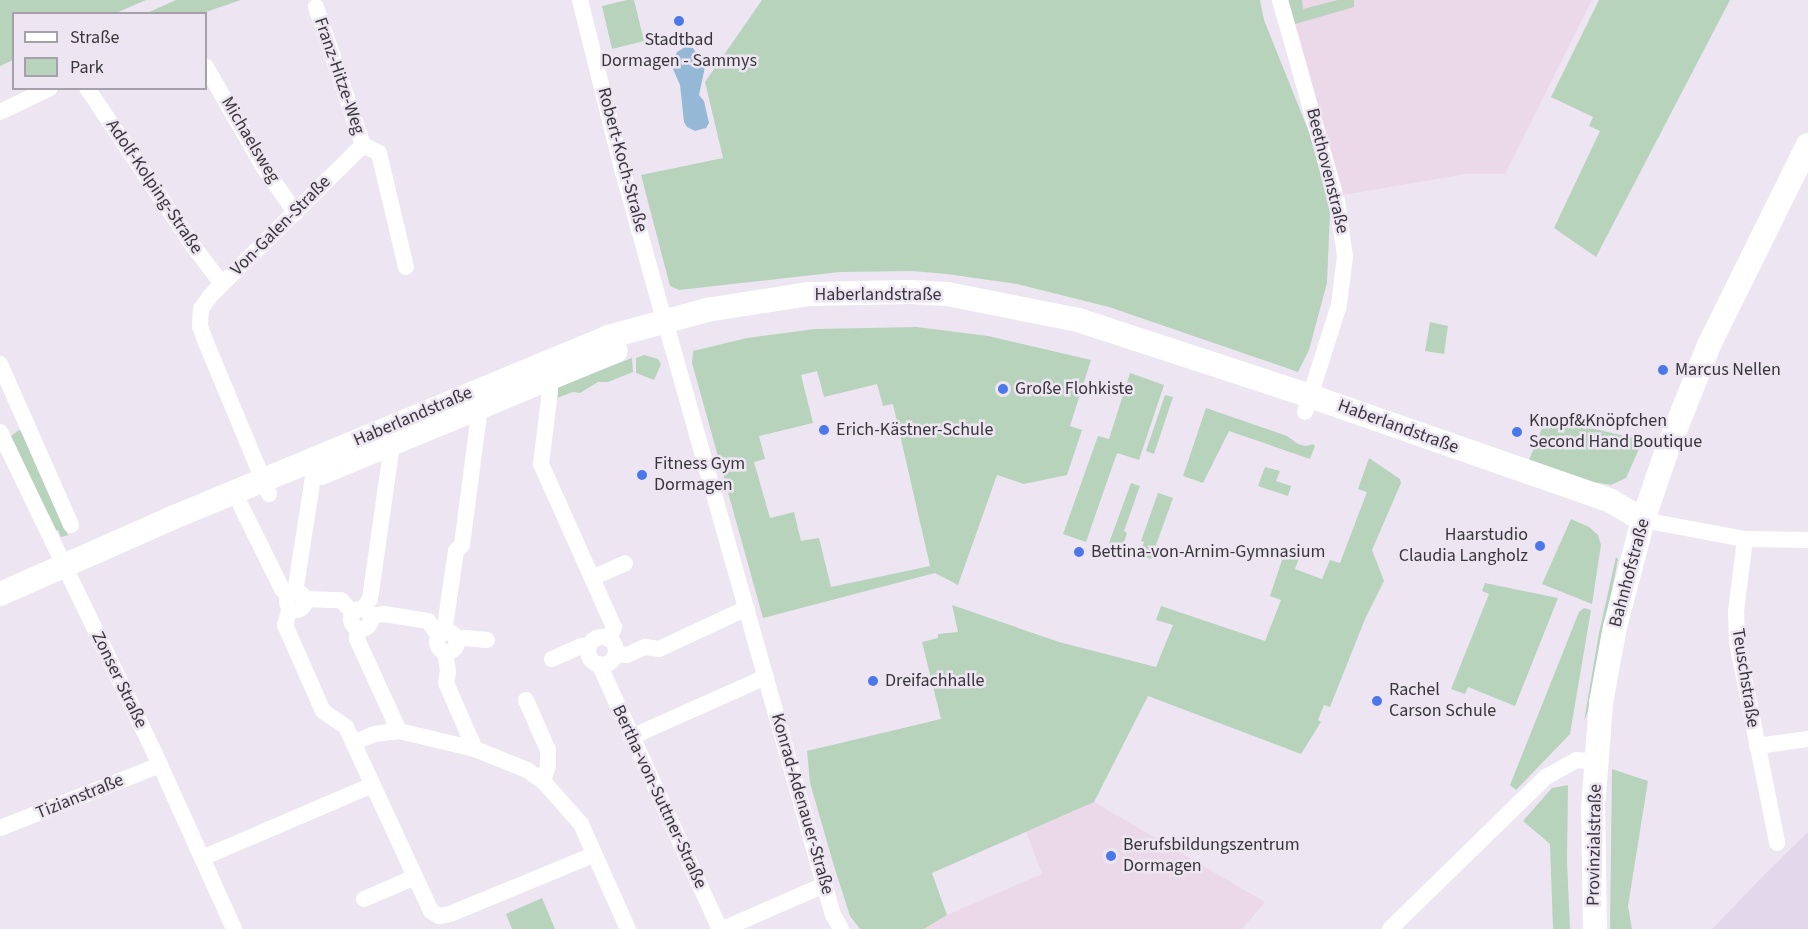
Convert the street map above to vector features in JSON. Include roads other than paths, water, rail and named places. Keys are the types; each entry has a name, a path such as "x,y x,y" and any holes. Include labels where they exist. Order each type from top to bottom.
{"street":[{"name":"Robert-Koch-Straße","path":"580,0 626,185 667,327"},
{"name":"Beethovenstraße","path":"1280,0 1337,201 1346,256 1339,305 1308,404"},
{"name":"Franz-Hitze-Weg","path":"316,7 363,145"},
{"name":"Michaelsweg","path":"207,69 264,168 296,213"},
{"path":"0,112 46,90"},
{"name":"Adolf-Kolping-Straße","path":"88,90 194,247 222,284"},
{"name":"Von-Galen-Straße","path":"267,487 202,333 201,309 222,284 363,145"},
{"path":"363,145 379,153 406,267"},
{"name":"Bahnhofstraße","path":"1596,762 1601,703 1615,627 1643,520 1704,356 1808,145"},
{"name":"Haberlandstraße","path":"0,610 66,572 267,487 543,363 608,337 667,327 773,298 808,294 910,292 947,294 1078,320 1308,404 1611,501 1643,520"},
{"name":"Haberlandstraße","path":"0,594 66,572 241,506 267,487 313,477 548,380 667,327"},
{"name":"Konrad-Adenauer-Straße","path":"667,327 824,885 833,915 841,929"},
{"path":"0,364 71,525"},
{"path":"548,380 550,392 541,464 614,627 611,661 599,664"},
{"name":"Haberlandstraße","path":"475,749 446,683 446,640 456,551 462,545 480,407"},
{"path":"0,426 23,416"},
{"name":"Zonser Straße","path":"0,432 160,765 234,929"},
{"name":"Haberlandstraße","path":"361,617 370,599 392,445"},
{"path":"313,477 295,599 285,625 324,711 346,727 431,911 439,916 450,914 593,855"},
{"path":"241,506 282,589 295,599 341,600 361,617 384,615 428,621 446,640 465,638 487,640"},
{"path":"1643,520 1745,539 1808,540"},
{"name":"Teuschstraße","path":"1745,539 1736,611 1737,642 1777,843"},
{"path":"592,578 625,562"},
{"path":"552,659 582,646 589,647 597,638 627,655 645,647 659,649 747,608"},
{"path":"361,617 357,639 399,731"},
{"name":"Bertha-von-Suttner-Straße","path":"589,647 592,660 599,664 721,929"},
{"path":"631,737 766,677"},
{"path":"526,700 548,750 548,766 543,781"},
{"path":"353,743 374,734 399,731 475,749 527,770 543,781 580,824 628,929"},
{"name":"Teuschstraße","path":"1757,746 1808,739"},
{"path":"1390,929 1546,777 1577,760 1596,762"},
{"name":"Provinzialstraße","path":"1595,929 1592,860 1596,762"},
{"name":"Tizianstraße","path":"0,828 160,765"},
{"path":"202,858 372,785"},
{"path":"364,899 416,877"},
{"path":"721,929 824,885"}],"water":[{"path":"685,47 693,48 705,67 699,95 704,101 709,123 706,128 695,131 687,127 684,122 680,85 673,69 673,60 677,52"}],"place":[{"name":"Stadtbad Dormagen - Sammys","path":"679,21"},
{"name":"Marcus Nellen","path":"1663,370"},
{"name":"Große Flohkiste","path":"1003,389"},
{"name":"Erich-Kästner-Schule","path":"824,430"},
{"name":"Knopf&Knöpfchen Second Hand Boutique","path":"1517,432"},
{"name":"Fitness Gym Dormagen","path":"642,475"},
{"name":"Haarstudio Claudia Langholz","path":"1540,546"},
{"name":"Bettina-von-Arnim-Gymnasium","path":"1079,552"},
{"name":"Dreifachhalle","path":"873,681"},
{"name":"Rachel Carson Schule","path":"1377,701"},
{"name":"Berufsbildungszentrum Dormagen","path":"1111,856"}]}
